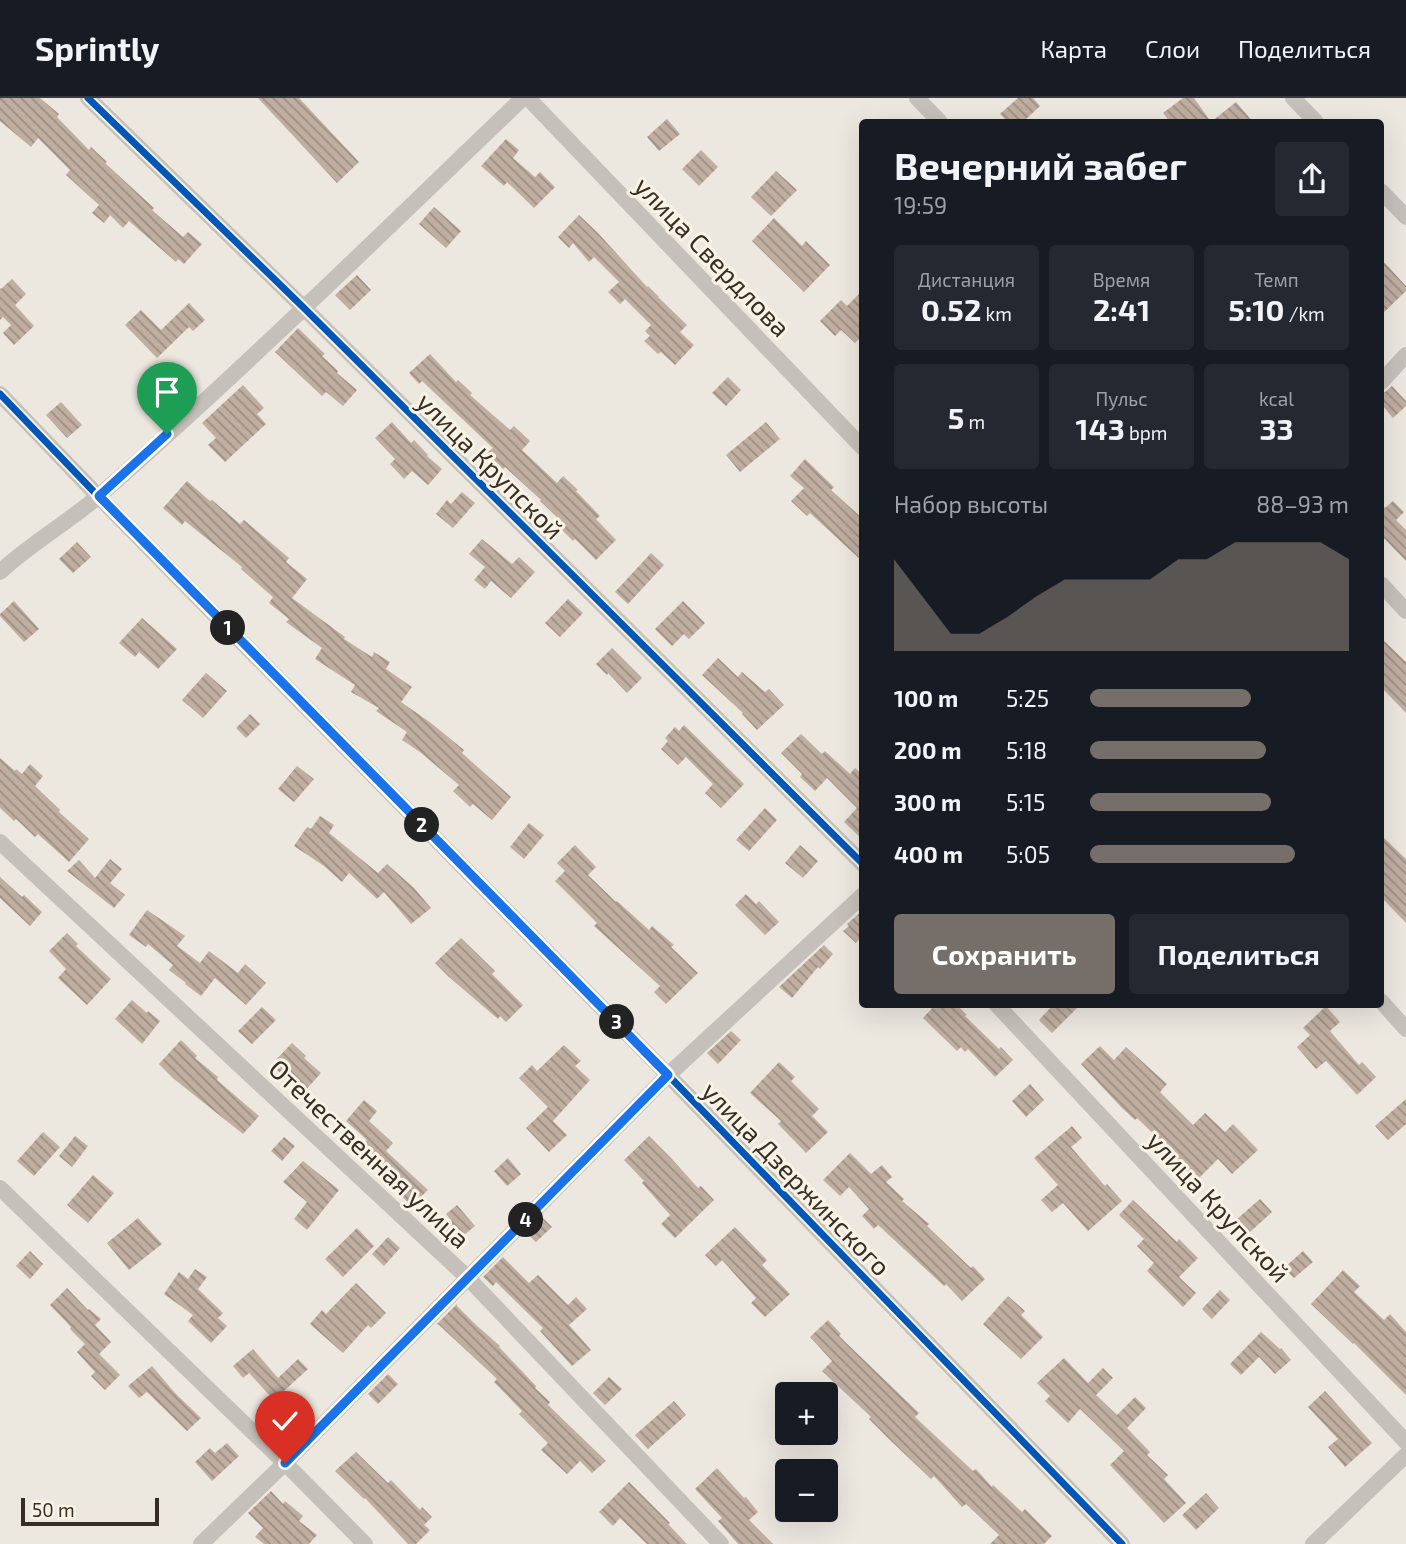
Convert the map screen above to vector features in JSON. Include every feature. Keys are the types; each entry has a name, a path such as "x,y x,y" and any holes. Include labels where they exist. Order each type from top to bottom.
{"street":[{"name":"улица Крупской","path":"88,98 304,308 859,860"},
{"path":"0,572 13,559 99,496 304,308 525,98"},
{"name":"улица Свердлова","path":"525,98 859,445"},
{"path":"917,98 937,119"},
{"path":"1293,98 1313,119"},
{"path":"1384,194 1406,217"},
{"path":"1384,379 1406,355"},
{"name":"улица Дзержинского","path":"0,394 668,1075 1122,1544"},
{"path":"1384,587 1406,611"},
{"name":"Отечественная улица","path":"0,842 468,1278 722,1544"},
{"path":"201,1544 285,1463 668,1075 859,899"},
{"path":"1384,1004 1406,1029"},
{"name":"улица Крупской","path":"1000,1008 1406,1441"},
{"path":"0,1188 285,1463 365,1544"},
{"path":"1313,1544 1406,1455"}],"building":[{"path":"0,98 40,98 59,114 57,117 89,150 91,147 154,208 152,210 183,237 188,232 202,244 184,264 178,259 176,262 129,221 123,228 110,215 104,223 92,213 99,205 66,175 70,170 38,138 31,147 0,121"},
{"path":"258,98 299,98 359,162 337,183"},
{"path":"1018,98 1033,98 1040,106 1026,119 1005,119 1000,114"},
{"path":"1183,98 1194,98 1209,119 1168,119 1163,113"},
{"path":"1236,102 1250,119 1215,119"},
{"path":"667,119 680,134 659,151 647,137"},
{"path":"506,139 519,150 513,158 535,177 540,172 555,187 534,208 507,182 504,186 481,166"},
{"path":"701,150 718,167 699,186 682,169"},
{"path":"776,171 797,190 771,216 751,197"},
{"path":"434,207 461,231 446,248 419,224"},
{"path":"579,215 687,325 680,332 694,345 675,365 644,341 650,336 645,331 651,325 625,299 620,304 608,292 619,282 594,257 589,262 573,243 569,248 558,237"},
{"path":"774,218 802,246 806,241 830,265 804,292 752,241"},
{"path":"1384,262 1406,286 1406,291 1384,312"},
{"path":"357,275 371,290 350,310 335,295"},
{"path":"12,279 26,294 15,305 34,326 14,345 3,333 11,325 3,317 0,320 0,288"},
{"path":"859,294 859,339 855,343 841,330 835,336 820,321 841,300 847,306"},
{"path":"189,303 205,320 193,331 189,327 157,358 125,325 141,310 161,330"},
{"path":"298,328 325,354 322,356 337,373 357,390 343,406 326,392 322,396 275,352"},
{"path":"430,354 456,382 458,380 472,393 470,395 510,430 514,426 530,441 522,450 557,483 563,476 600,516 596,519 616,540 596,560 557,525 561,521 541,500 487,453 493,448 422,381 419,384 409,373"},
{"path":"728,377 741,390 726,406 712,393"},
{"path":"243,385 264,408 257,414 266,424 225,462 208,445 216,438 202,423"},
{"path":"1392,386 1406,401 1406,406 1393,418 1384,408 1385,392"},
{"path":"61,402 82,425 67,438 46,415"},
{"path":"392,422 411,443 414,440 442,469 428,485 412,471 404,479 390,464 395,459 375,438"},
{"path":"766,422 780,439 740,472 726,455"},
{"path":"805,459 834,487 831,490 859,515 859,558 810,513 807,516 791,501 804,488 790,476"},
{"path":"187,481 240,524 244,520 289,558 286,562 307,579 292,598 345,637 344,639 372,657 374,652 390,662 386,669 412,687 401,702 464,750 462,753 511,797 492,820 473,804 470,807 453,791 459,785 402,740 407,732 376,711 379,708 351,692 355,685 315,659 322,648 286,622 289,619 269,603 273,597 241,569 242,567 185,521 182,525 163,508"},
{"path":"462,492 475,503 453,528 436,514 447,500 451,504"},
{"path":"1393,501 1404,512 1396,520 1406,530 1406,561 1384,538 1385,508"},
{"path":"482,539 512,564 519,557 535,572 511,598 491,581 485,589 474,580 485,567 469,554"},
{"path":"77,542 91,557 73,573 59,559"},
{"path":"651,553 664,565 628,604 615,592"},
{"path":"568,599 583,613 560,637 545,623"},
{"path":"14,601 39,629 24,642 0,616"},
{"path":"683,601 705,623 689,639 684,634 672,646 655,629"},
{"path":"142,618 177,649 158,669 139,652 135,657 119,643"},
{"path":"1384,641 1406,662 1406,713 1384,690"},
{"path":"612,648 642,678 627,693 596,664"},
{"path":"718,658 738,677 742,672 765,692 769,689 784,705 757,730 743,713 702,675"},
{"path":"206,673 227,691 203,718 182,700"},
{"path":"250,714 260,724 246,738 236,728"},
{"path":"684,725 744,784 721,808 705,793 713,784 686,757 678,765 661,749 668,741 665,738 675,727 679,731"},
{"path":"801,734 822,754 825,751 850,774 855,768 859,772 859,836 844,822 857,808 827,778 815,791 781,753"},
{"path":"0,758 22,774 30,764 43,776 35,786 89,839 69,862 38,834 35,837 0,808"},
{"path":"297,766 314,779 294,802 278,789"},
{"path":"765,808 777,820 749,851 736,840"},
{"path":"320,816 334,825 329,833 378,873 387,864 414,888 431,908 411,924 384,892 377,899 349,873 342,882 294,846 307,827 311,829"},
{"path":"529,823 544,835 524,859 510,847"},
{"path":"1384,838 1406,859 1406,923 1384,900"},
{"path":"575,845 596,867 588,875 649,930 652,926 674,945 671,947 698,973 666,1004 654,992 660,986 594,926 597,923 555,881 565,871 557,863"},
{"path":"800,845 818,861 803,878 785,863"},
{"path":"110,859 122,869 110,883 125,895 114,908 67,871 79,860 95,878"},
{"path":"0,877 42,912 30,926 0,898"},
{"path":"746,894 756,904 759,901 779,922 765,935 735,905"},
{"path":"147,910 185,936 177,946 200,963 209,951 238,973 245,964 266,983 246,1005 215,978 201,996 169,970 173,965 148,944 146,947 129,935"},
{"path":"859,914 859,939 856,943 843,931 849,926 847,924"},
{"path":"67,933 78,944 76,946 111,979 87,1005 58,978 66,969 49,951"},
{"path":"461,938 495,971 492,974 523,1005 506,1022 500,1016 498,1019 435,963"},
{"path":"824,945 833,954 820,969 818,967 792,998 779,987"},
{"path":"132,1000 160,1021 142,1044 115,1019"},
{"path":"262,1007 276,1020 252,1044 238,1031"},
{"path":"932,1008 960,1008 967,1015 965,1016 1013,1060 995,1077 968,1049 965,1052 961,1047 957,1051 923,1018"},
{"path":"1050,1008 1077,1008 1052,1033 1039,1020"},
{"path":"1324,1008 1328,1008 1340,1022 1330,1031 1359,1065 1362,1062 1376,1077 1357,1095 1326,1061 1316,1069 1297,1047 1310,1035 1303,1028"},
{"path":"731,1031 741,1040 718,1064 707,1053"},
{"path":"181,1040 197,1056 195,1058 218,1077 217,1080 259,1116 243,1134 159,1064"},
{"path":"292,1043 321,1073 303,1093 271,1065"},
{"path":"564,1045 581,1061 575,1066 590,1080 553,1121 567,1135 549,1152 526,1128 548,1107 519,1078 532,1065 537,1071"},
{"path":"1100,1046 1114,1060 1126,1047 1167,1084 1160,1092 1193,1125 1205,1113 1225,1132 1233,1124 1258,1150 1232,1174 1218,1159 1195,1182 1184,1170 1186,1168 1160,1144 1162,1142 1121,1107 1081,1064"},
{"path":"779,1062 795,1077 791,1081 819,1109 812,1116 828,1132 806,1153 778,1124 781,1121 750,1093"},
{"path":"1030,1084 1044,1100 1026,1117 1012,1101"},
{"path":"1406,1099 1406,1124 1388,1140 1375,1126"},
{"path":"364,1100 377,1111 369,1121 393,1143 386,1151 428,1190 411,1206 390,1183 388,1185 375,1173 378,1171 357,1152 367,1140 346,1121"},
{"path":"1072,1126 1082,1138 1071,1147 1122,1201 1088,1231 1063,1203 1052,1212 1041,1200 1058,1185 1034,1158"},
{"path":"43,1132 60,1147 34,1176 17,1161"},
{"path":"75,1136 88,1146 72,1167 59,1156"},
{"path":"649,1136 698,1188 701,1186 714,1200 675,1238 661,1224 670,1215 624,1160"},
{"path":"284,1137 295,1146 282,1161 271,1151"},
{"path":"850,1153 871,1174 882,1165 892,1177 886,1182 904,1199 902,1201 985,1279 962,1301 878,1225 874,1229 862,1216 869,1209 849,1187 840,1196 823,1180"},
{"path":"508,1158 521,1174 507,1186 494,1171"},
{"path":"303,1161 339,1190 307,1230 294,1219 307,1202 283,1182"},
{"path":"93,1175 114,1193 88,1223 67,1205"},
{"path":"1260,1199 1272,1212 1249,1233 1237,1219"},
{"path":"1133,1200 1198,1258 1179,1277 1196,1293 1183,1307 1147,1271 1154,1263 1137,1246 1144,1239 1119,1215"},
{"path":"457,1205 475,1226 453,1244 440,1230 452,1221 446,1214"},
{"path":"542,1217 552,1227 536,1242 527,1233"},
{"path":"138,1218 162,1244 129,1270 107,1243"},
{"path":"735,1227 767,1260 762,1265 790,1294 765,1317 751,1303 756,1298 722,1260 716,1266 705,1255"},
{"path":"357,1228 374,1246 343,1277 325,1259"},
{"path":"388,1237 400,1248 384,1266 372,1254"},
{"path":"30,1251 43,1264 30,1279 16,1266"},
{"path":"1303,1251 1313,1262 1294,1278 1284,1268"},
{"path":"503,1257 529,1283 538,1275 568,1305 576,1297 587,1309 569,1325 591,1350 572,1366 540,1331 543,1328 496,1282 493,1286 483,1277"},
{"path":"195,1269 207,1277 198,1289 223,1313 218,1318 227,1326 211,1343 188,1321 193,1315 164,1294 179,1272 188,1279"},
{"path":"1343,1270 1360,1286 1354,1292 1384,1320 1390,1314 1406,1332 1406,1395 1311,1304"},
{"path":"356,1283 386,1313 371,1328 368,1325 343,1353 310,1324 322,1310 326,1314"},
{"path":"67,1288 88,1310 101,1319 95,1325 111,1342 99,1354 120,1375 105,1390 91,1376 95,1372 77,1352 85,1344 50,1305"},
{"path":"1220,1290 1230,1300 1212,1319 1202,1309"},
{"path":"1008,1296 1025,1311 1021,1315 1043,1337 1021,1359 983,1324"},
{"path":"457,1304 500,1346 550,1402 548,1405 606,1461 592,1473 580,1461 567,1474 541,1450 548,1443 519,1414 522,1411 494,1382 497,1379 436,1325"},
{"path":"828,1320 841,1334 839,1336 919,1413 915,1417 973,1471 976,1469 992,1487 993,1485 1022,1512 1025,1509 1052,1536 1044,1544 990,1544 999,1535 966,1504 962,1507 934,1476 931,1479 869,1419 871,1417 838,1386 838,1382 834,1382 822,1371 832,1361 810,1337"},
{"path":"1261,1332 1291,1360 1275,1374 1259,1357 1241,1375 1230,1364"},
{"path":"253,1349 278,1378 298,1359 308,1369 274,1400 249,1373 243,1378 233,1366"},
{"path":"1064,1358 1088,1383 1103,1368 1113,1378 1096,1395 1117,1415 1135,1397 1146,1408 1127,1428 1150,1452 1147,1455 1168,1475 1164,1479 1186,1503 1164,1523 1110,1465 1124,1451 1080,1409 1068,1423 1045,1401 1050,1396 1037,1383"},
{"path":"152,1366 201,1418 187,1431 147,1392 139,1398 128,1386"},
{"path":"388,1374 398,1384 378,1404 368,1394"},
{"path":"609,1377 622,1389 605,1405 593,1393"},
{"path":"1325,1391 1372,1443 1345,1467 1328,1447 1338,1439 1308,1407"},
{"path":"674,1401 686,1415 648,1449 635,1435"},
{"path":"227,1443 239,1456 212,1481 195,1462 210,1448 215,1453"},
{"path":"356,1452 388,1483 391,1480 420,1510 422,1507 432,1517 424,1525 430,1530 416,1544 408,1544 365,1498 335,1471"},
{"path":"717,1468 758,1512 749,1520 773,1544 738,1544 718,1521 722,1518 695,1489"},
{"path":"629,1482 687,1544 647,1544 620,1518 613,1526 599,1512"},
{"path":"271,1491 283,1504 285,1501 303,1516 299,1521 317,1535 309,1544 264,1544 255,1537 263,1528 248,1513"},
{"path":"1206,1493 1219,1508 1196,1530 1182,1515"}],"cycle path":[{"path":"88,98 304,308 859,860"},
{"path":"0,394 668,1075 1122,1544"}],"route":[{"path":"167,434 99,496 668,1075 285,1463"}]}
